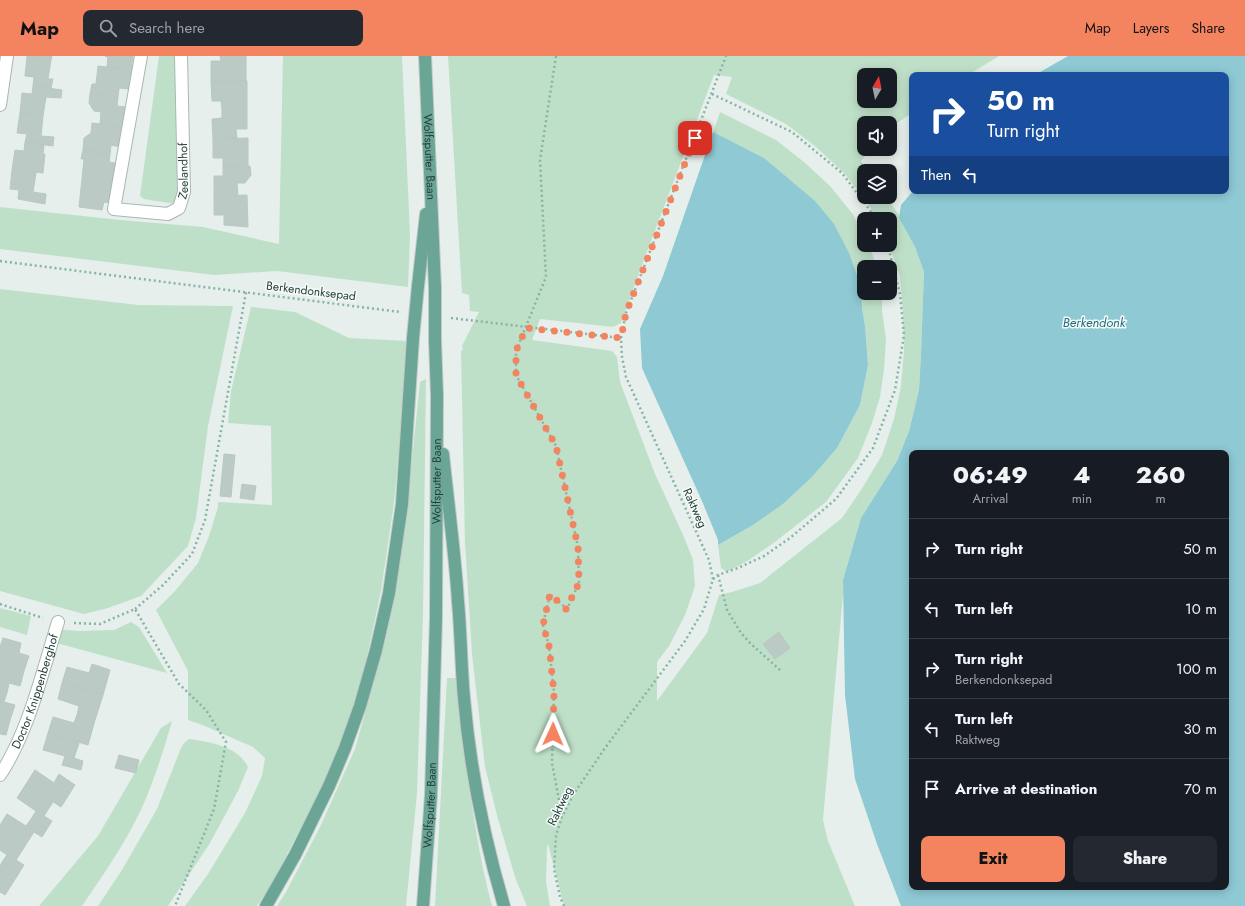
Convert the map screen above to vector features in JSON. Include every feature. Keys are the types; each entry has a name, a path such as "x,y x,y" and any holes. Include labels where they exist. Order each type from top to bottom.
{"main road":[{"name":"Wolfsputter Baan","path":"423,906 431,795 436,625 437,396 435,288 425,56"},
{"path":"266,906 295,855 343,755 360,706 376,650 389,593 402,504 413,338 431,177"},
{"path":"437,396 458,602 464,698 470,749 478,804 504,906"}],"street":[{"path":"0,105 6,56"},
{"name":"Zeelandhof","path":"141,56 114,209 168,214 179,208 184,192 181,56"},
{"name":"Doctor Knippenberghof","path":"0,775 5,759 27,721 58,622"}],"path":[{"path":"556,56 540,160 546,277 516,351 516,375 556,446 578,547 579,583 566,609 550,594 543,625 549,646 554,692 552,763 562,817"},
{"name":"Raktweg","path":"564,906 560,897 554,869 556,835 562,817 573,795 605,748 685,641 704,609 713,579 709,560 626,377 622,356 621,338 626,313 726,56"},
{"path":"712,94 792,132 842,173 871,212"},
{"path":"713,579 718,575 764,556 790,538 836,499 873,448 895,390 904,335 900,294 889,252"},
{"name":"Berkendonksepad","path":"0,261 402,312"},
{"path":"0,604 58,622 100,624 135,609 163,585 192,554 205,520 246,292"},
{"path":"448,318 621,338"},
{"path":"718,575 727,610 741,632 751,644 780,670"},
{"path":"135,609 179,684 206,710 226,742 214,809 175,906"}],"green space":[{"path":"159,56 177,56 183,200 175,204 144,199 140,196"},
{"path":"283,56 402,56 410,235 408,287 277,271 214,275 0,249 0,207 203,227 279,244"},
{"path":"448,56 999,56 973,72 909,72 909,115 897,123 897,116 857,116 857,156 865,156 861,161 863,164 857,164 857,189 844,173 816,147 786,124 726,94 732,77 714,75 621,323 613,327 540,319 532,340 612,351 617,357 620,382 655,474 693,560 695,586 685,615 669,646 657,662 657,701 707,633 719,595 760,583 842,518 882,455 894,419 901,386 904,350 900,276 897,268 897,260 894,260 891,252 897,252 897,212 899,215 899,218 915,247 924,272 919,390 909,431 897,461 861,518 843,580 823,820 828,841 855,906 564,906 548,844 546,881 550,906 527,906 516,880 498,819 485,767 472,654 465,543 461,350 463,351 462,346 479,312 470,311 469,295 462,293"},
{"path":"720,112 776,140 804,162 830,186 852,213 857,222 857,252 872,252 874,260 857,260 857,300 882,300 886,339 884,370 880,397 872,423 858,458 826,502 775,542 749,560 727,572 721,568 718,545 753,525 783,504 812,477 837,448 860,405 868,365 862,308 764,158 713,133"},
{"path":"868,204 891,204 897,212 873,212"},
{"path":"0,289 138,305 233,306 208,426 196,518 188,546 141,596 108,608 84,614 0,591"},
{"path":"251,307 295,312 349,338 407,341 394,503 381,591 363,676 341,743 323,785 271,885 257,906 185,906 208,874 245,813 262,776 265,758 253,747 188,720 188,671 156,610 175,591 198,563 209,536 218,507 218,502 272,505 271,426 228,423 231,391"},
{"path":"426,379 423,615 417,793 406,906 277,906 286,892 320,827 355,749 386,638 395,594 407,508 420,382"},
{"path":"0,608 31,616 27,635 0,627"},
{"path":"131,622 139,627 167,673 49,641 53,629 79,631 114,630"},
{"path":"447,678 456,678 474,821 492,906 435,906"},
{"path":"172,721 164,749 141,810 118,852 82,906 39,906 98,836 161,728"},
{"path":"189,739 223,746 238,754 248,767 238,791 210,843 168,906 98,906 122,870 157,809 181,748"}],"water":[{"name":"Berkendonk","path":"1068,56 1245,56 1245,906 901,906 877,844 855,779 845,695 843,580 861,518 897,461 909,431 919,390 924,272 915,247 899,218 901,205 910,194 1229,194 1229,72 1040,72"},
{"path":"713,132 764,158 815,201 834,224 849,253 857,276 857,300 861,300 868,365 860,405 837,448 812,477 783,504 753,525 718,545 718,540 702,501 642,368 640,329 663,276"}],"building":[{"path":"27,56 51,60 48,79 53,79 51,88 33,86 34,77 25,76"},
{"path":"27,56 52,56 51,60"},
{"path":"105,56 133,56 131,70 107,67 108,57"},
{"path":"220,56 246,56 247,81 211,82 211,61 221,61"},
{"path":"98,66 131,70 128,89 119,88 118,97 90,94 92,84 96,84"},
{"path":"247,81 247,109 222,110 221,101 212,101 211,82"},
{"path":"33,86 62,90 61,98 46,97 43,116 20,113 22,93 32,94"},
{"path":"90,94 118,97 117,106 126,107 124,127 100,124 101,112 94,111 89,103"},
{"path":"247,109 247,129 236,129 237,138 213,139 212,119 222,118 222,110"},
{"path":"20,113 43,116 41,136 54,137 53,146 25,142 27,134 17,133"},
{"path":"92,123 124,127 121,147 111,145 110,154 83,150 84,138 91,133"},
{"path":"248,138 248,167 223,167 223,158 213,158 213,139"},
{"path":"25,142 44,145 43,154 45,154 43,173 12,170 15,150 24,151"},
{"path":"83,150 110,154 109,162 119,164 116,184 82,179 84,159 81,159"},
{"path":"250,166 251,175 245,183 237,183 238,196 214,196 214,176 223,176 223,167"},
{"path":"12,170 36,173 33,192 46,194 45,204 18,199 19,190 10,189"},
{"path":"82,179 116,184 113,203 104,202 102,210 79,207"},
{"path":"247,195 248,227 224,225 224,215 214,215 214,196"},
{"path":"224,454 235,455 231,497 220,496"},
{"path":"242,484 256,486 254,500 240,498"},
{"path":"779,632 790,648 775,659 763,644"},
{"path":"3,638 21,643 19,653 29,656 24,671 0,664 0,647"},
{"path":"0,664 24,671 20,686 9,683 7,693 0,691"},
{"path":"92,664 110,670 103,695 62,683 67,667 89,673"},
{"path":"62,683 103,695 95,720 77,715 79,706 58,699"},
{"path":"0,691 7,693 4,702 15,705 10,720 0,717"},
{"path":"77,715 95,720 88,745 48,733 53,717 74,723"},
{"path":"0,717 10,720 6,735 0,734"},
{"path":"48,733 79,743 74,758 83,761 81,770 62,765 65,756 43,750"},
{"path":"119,755 139,760 136,773 115,768"},
{"path":"35,770 54,783 59,774 75,785 61,807 26,784"},
{"path":"26,784 53,802 44,816 52,821 47,829 31,819 36,811 17,798"},
{"path":"7,814 26,826 31,819 47,829 42,837 34,832 25,846 0,830 0,825"},
{"path":"0,830 25,846 16,860 24,865 19,873 2,862 7,855 0,850"},
{"path":"2,862 19,873 5,895 0,892 0,866"}],"route":[{"path":"553,734 554,692 549,646 543,625 550,594 566,609 579,583 578,547 556,446 516,375 516,351 526,328 621,338 626,313 695,138"}]}
